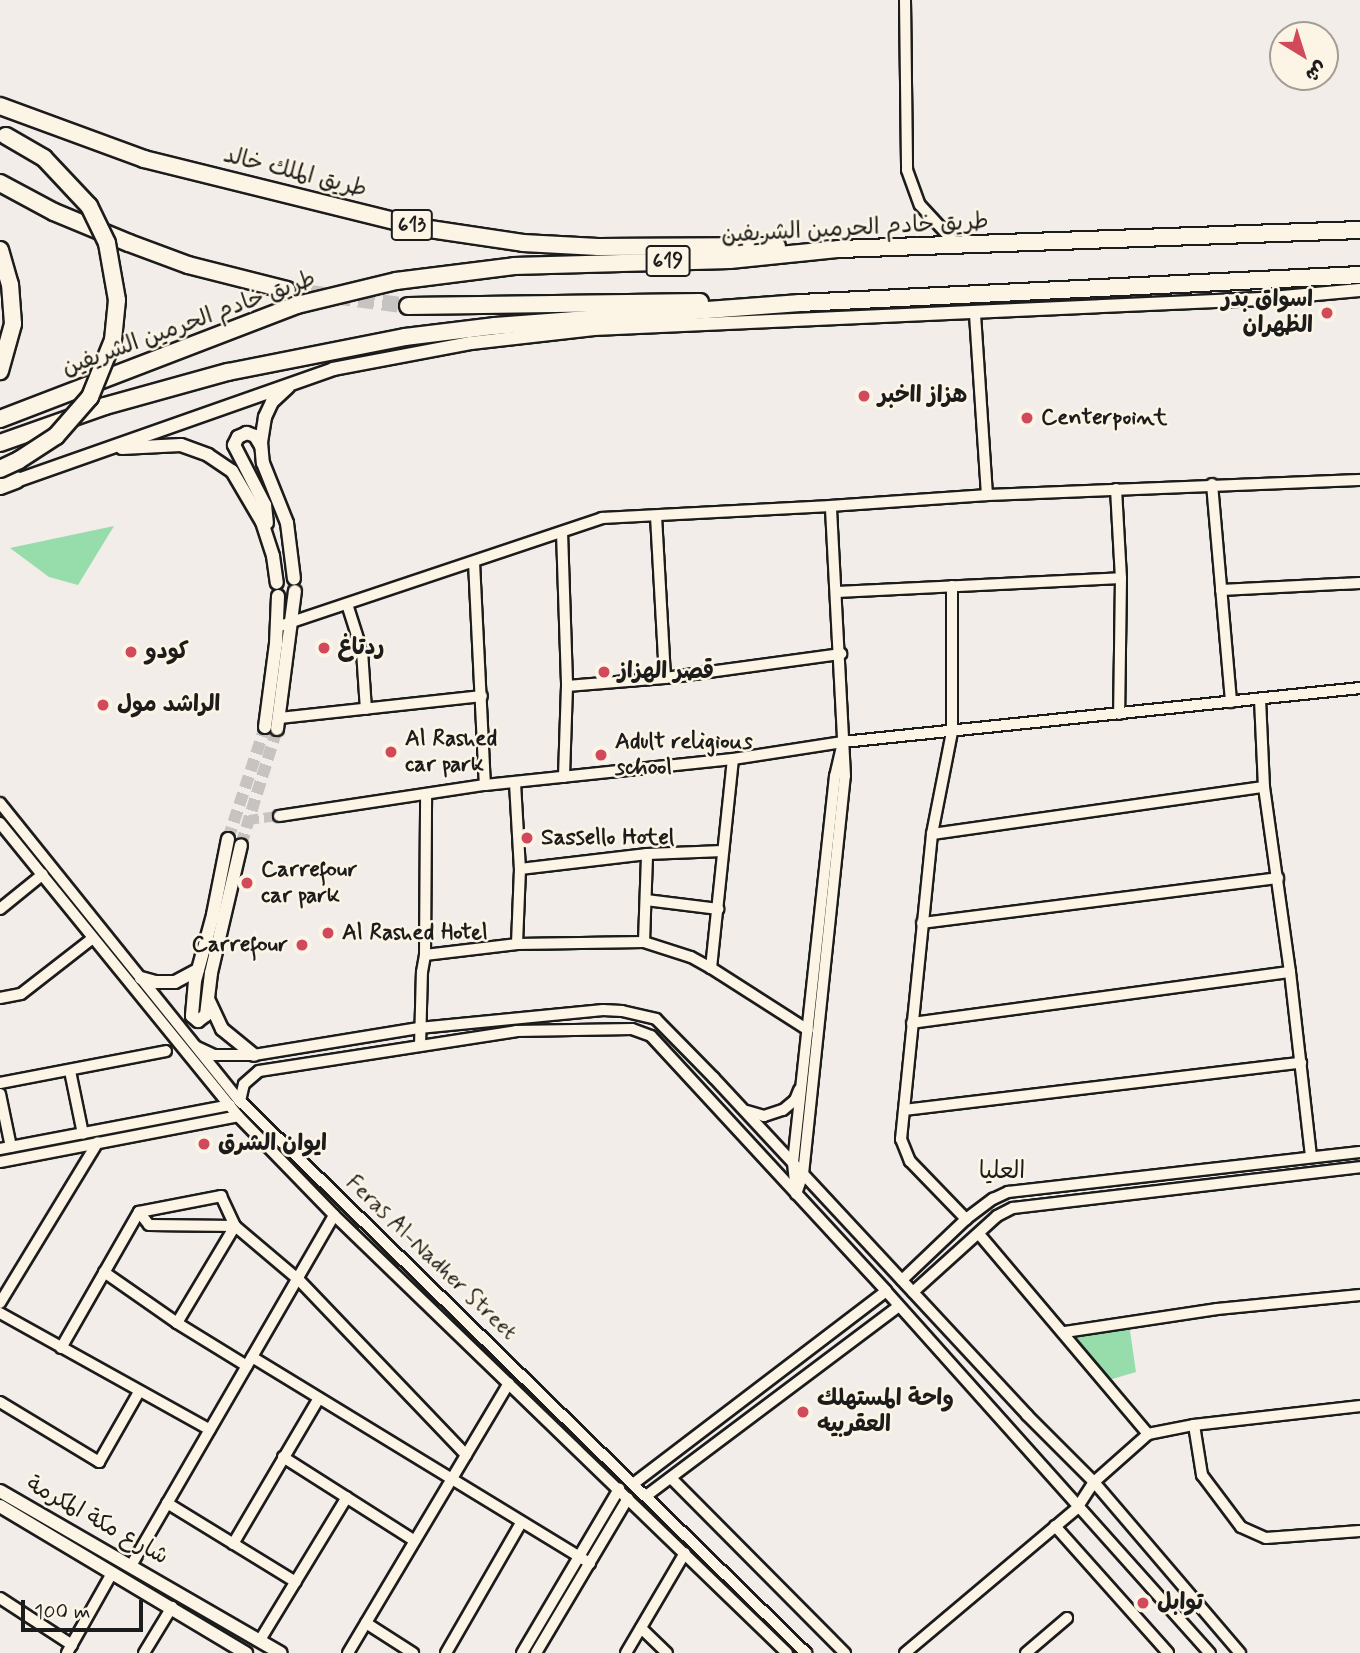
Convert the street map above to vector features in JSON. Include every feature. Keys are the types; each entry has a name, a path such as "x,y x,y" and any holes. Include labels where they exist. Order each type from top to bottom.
{"highway":[{"name":"طريق الملك خالد","path":"0,107 144,159 423,228 523,243 839,249"},
{"path":"0,468 19,460 56,436 90,397 113,340 117,300 107,243 89,206 68,180 44,158 3,135"},
{"path":"0,183 54,212 129,243 188,264 287,290"},
{"name":"طريق خادم الحرمين الشريفين","path":"0,419 297,305 396,281 514,266 730,260 839,249 1360,230"},
{"path":"0,250 8,269 13,309 10,343 0,371"},
{"name":"طريق خادم الحرمين الشريفين","path":"0,443 105,406 228,372 405,337 495,326 800,303 1360,275"},
{"path":"408,306 627,301 800,303"},
{"path":"0,486 16,480"}],"main road":[{"path":"16,480 298,381 375,359 471,343 594,329 1261,299 1360,290"},
{"path":"274,724 295,585 286,523 263,463 261,447 265,418 272,402 298,381"},
{"path":"261,447 251,434 238,437 234,445 265,505 278,589 274,724"},
{"path":"105,450 166,444 181,445 208,455 240,480 269,542"},
{"path":"228,839 192,999 195,1020 206,1015 211,973 241,845"},
{"path":"141,978 155,982 175,982 198,970"},
{"path":"209,1001 222,1029 254,1055"},
{"name":"شارع مكة المكرمة","path":"0,1491 132,1564 282,1653"},
{"name":"شارع مكة المكرمة","path":"0,1506 172,1607 239,1651"}],"street":[{"path":"905,0 907,170 920,205 957,245"},
{"path":"975,312 987,495"},
{"path":"277,627 602,517 1212,484 1360,481"},
{"path":"1212,484 1231,702"},
{"path":"1116,489 1121,578 1119,714"},
{"path":"796,1194 803,1174 845,776 841,654 831,506"},
{"path":"656,516 665,678"},
{"path":"562,532 567,686 564,777"},
{"path":"474,562 485,785"},
{"path":"837,592 1121,578"},
{"path":"1221,590 1360,583"},
{"path":"952,586 952,732 932,834 901,1139 910,1161 967,1219"},
{"path":"347,604 362,651 366,709"},
{"path":"567,686 665,678 841,654"},
{"path":"279,816 485,785 733,759 843,742 1360,688"},
{"path":"274,724 366,709 482,696"},
{"path":"1260,699 1264,788 1290,972 1311,1157"},
{"path":"796,1194 793,1163 835,776 843,742"},
{"path":"711,968 733,759"},
{"path":"516,783 520,869 517,944"},
{"path":"932,834 1264,788"},
{"path":"420,1046 425,955 426,794"},
{"name":"Feras Al-Nadher Street","path":"0,803 197,1046 235,1103 238,1116 334,1215 787,1653"},
{"name":"Feras Al-Nadher Street","path":"0,823 93,938 235,1103 806,1653"},
{"path":"520,869 647,854 723,851"},
{"path":"644,942 647,854"},
{"path":"0,909 43,874"},
{"path":"922,923 1278,878"},
{"path":"646,901 718,909"},
{"path":"0,998 27,990 93,938"},
{"path":"425,955 517,944 644,942 691,957 808,1030"},
{"path":"912,1023 1290,972"},
{"path":"197,1046 214,1055 254,1055 419,1028 603,1010 656,1019 1027,1415 1094,1482 1240,1653"},
{"path":"0,1094 5,1148 235,1103 244,1084 259,1071 516,1031 632,1029 651,1036 886,1291 1077,1508 1210,1653"},
{"path":"0,1083 166,1051"},
{"path":"904,1110 1301,1063"},
{"path":"70,1071 83,1134"},
{"path":"741,1108 764,1116 783,1110 795,1100 802,1084"},
{"path":"0,1162 96,1146 238,1116"},
{"path":"0,1303 105,1130"},
{"path":"902,1280 967,1219 993,1199 1008,1192 1360,1152"},
{"path":"913,1292 997,1216 1013,1208 1360,1167"},
{"path":"61,1348 139,1212 221,1196 235,1226 299,1280 466,1455"},
{"path":"139,1212 149,1225 235,1226"},
{"path":"132,1564 299,1280 334,1215"},
{"path":"177,1323 235,1226"},
{"path":"979,1234 1065,1332 1148,1434"},
{"path":"104,1272 108,1289"},
{"path":"104,1272 177,1323 319,1398 585,1560"},
{"path":"633,1484 886,1291"},
{"path":"1065,1332 1217,1309 1360,1294"},
{"path":"646,1496 899,1307"},
{"path":"0,1313 210,1430"},
{"path":"348,1653 509,1383"},
{"path":"0,1402 99,1462 139,1392"},
{"path":"233,1544 319,1398"},
{"path":"905,1653 1077,1508 1094,1482 1148,1434 1194,1424 1360,1406"},
{"path":"1194,1424 1202,1475 1241,1527 1266,1538 1360,1531"},
{"path":"284,1457 415,1541"},
{"path":"671,1478 845,1653"},
{"path":"537,1653 619,1489"},
{"path":"260,1640 347,1497"},
{"path":"522,1653 628,1498"},
{"path":"167,1503 296,1582"},
{"path":"446,1653 521,1523"},
{"path":"1055,1526 1168,1653"},
{"path":"626,1653 685,1553"},
{"path":"0,1598 69,1649 112,1573"},
{"path":"144,1653 172,1607"},
{"path":"1027,1653 1067,1618"},
{"path":"366,1623 413,1653"},
{"path":"641,1628 667,1653"}],"green space":[{"path":"114,526 78,585 49,577 10,548"},
{"path":"1129,1324 1136,1372 1109,1380 1065,1332"}],"tunnel":[{"path":"287,290 408,306"},
{"path":"228,839 265,727"},
{"path":"241,845 277,729"},
{"path":"249,820 279,816"}],"place":[{"name":"اسواق بدر الظهران","path":"1327,313"},
{"name":"هزاز ااخبر","path":"864,396"},
{"name":"Centerpoint","path":"1027,418"},
{"name":"ردتاغ","path":"324,648"},
{"name":"كودو","path":"131,652"},
{"name":"قصر الهزاز","path":"604,672"},
{"name":"الراشد مول","path":"103,705"},
{"name":"Al Rashed car park","path":"391,752"},
{"name":"Adult religious school","path":"601,755"},
{"name":"Sassello Hotel","path":"527,838"},
{"name":"Carrefour car park","path":"247,883"},
{"name":"Al Rashed Hotel","path":"328,933"},
{"name":"Carrefour","path":"302,945"},
{"name":"ايوان الشرق","path":"204,1144"},
{"name":"واحة المستهلك العقربيه","path":"803,1412"},
{"name":"توابل","path":"1143,1603"}],"district":[{"name":"العليا","path":"1002,1172"}]}
